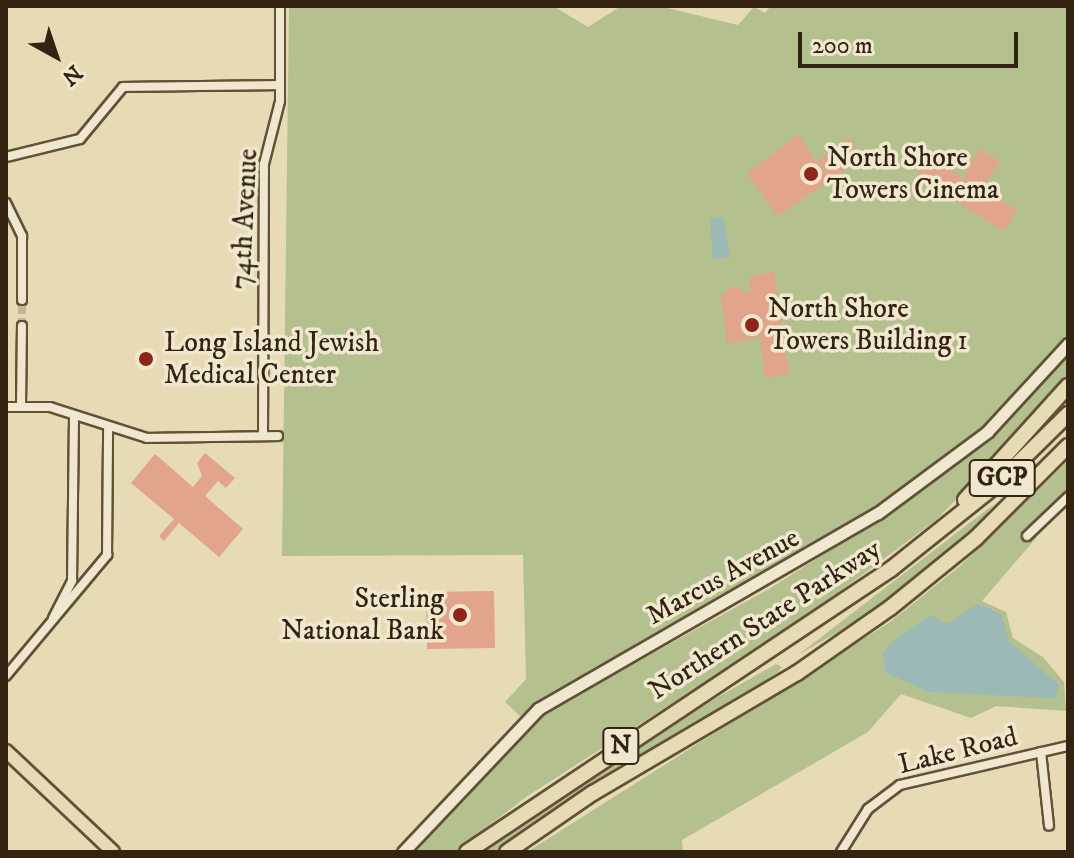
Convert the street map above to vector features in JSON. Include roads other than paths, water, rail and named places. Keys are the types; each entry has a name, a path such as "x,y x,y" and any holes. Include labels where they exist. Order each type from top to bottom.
{"highway":[{"path":"869,585 985,481 1068,386"},
{"name":"GCP","path":"933,538 1068,414"},
{"name":"GCP","path":"976,538 1068,446"},
{"name":"Northern State Parkway","path":"467,852 869,585 933,538"},
{"name":"Northern State Parkway","path":"509,852 524,839 797,673 976,538"}],"main road":[{"name":"Marcus Avenue","path":"403,852 538,709 878,513 987,432 1068,344"},
{"path":"6,751 113,852"}],"street":[{"name":"74th Avenue","path":"263,436 264,164 280,85 280,6"},
{"path":"6,157 80,139 123,87 280,85"},
{"path":"6,203 22,236 22,300"},
{"path":"21,406 22,326"},
{"path":"6,407 21,406 74,416 147,438 278,436"},
{"path":"45,633 72,581 74,416"},
{"path":"6,676 107,555 108,428"},
{"path":"1027,536 1068,497"},
{"name":"Lake Road","path":"841,852 868,809 900,785 1068,746"},
{"path":"1041,752 1049,826"}],"water":[{"path":"723,217 730,257 713,259 710,218"},
{"path":"978,604 1001,614 1009,641 1059,685 1055,698 929,692 885,672 883,653 894,640 931,615 947,624"}],"tunnel":[{"path":"22,300 22,326"}],"place":[{"name":"North Shore Towers Cinema","path":"811,174"},
{"name":"North Shore Towers Building 1","path":"752,325"},
{"name":"Long Island Jewish Medical Center","path":"146,359"},
{"name":"Sterling National Bank","path":"460,615"}]}
